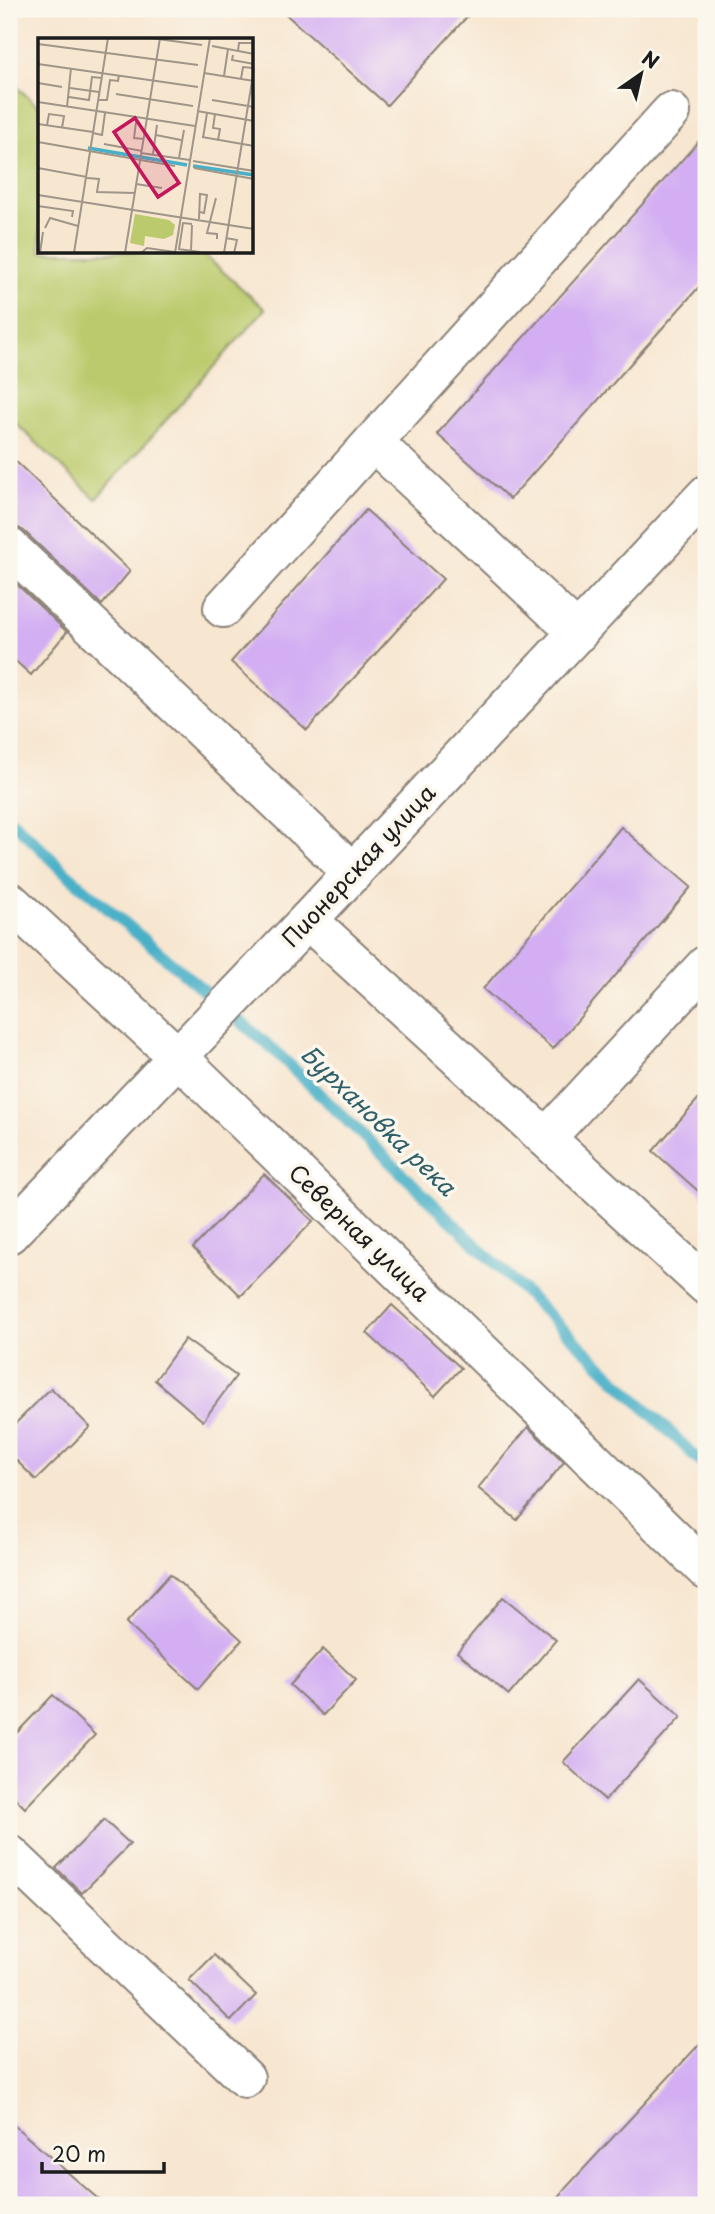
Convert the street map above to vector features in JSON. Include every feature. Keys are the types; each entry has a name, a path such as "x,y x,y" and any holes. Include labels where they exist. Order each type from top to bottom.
{"street":[{"path":"223,608 671,112"},
{"path":"373,442 578,632"},
{"name":"Пионерская улица","path":"9,1234 353,873 706,495"},
{"path":"9,547 353,873"},
{"name":"Северная улица","path":"9,901 178,1057 706,1570"},
{"path":"308,920 706,1285"},
{"path":"546,1138 706,965"},
{"path":"9,1854 245,2078"}],"green space":[{"path":"9,80 38,106 38,254 203,254 265,309 96,499 9,417"}],"building":[{"path":"280,9 474,9 387,105"},
{"path":"706,133 706,279 510,499 437,434"},
{"path":"9,455 130,571 102,605 24,531 9,526"},
{"path":"366,510 443,579 307,730 231,662"},
{"path":"9,577 67,632 31,675 9,655"},
{"path":"621,827 691,887 553,1049 483,989"},
{"path":"706,1090 706,1198 653,1151"},
{"path":"264,1174 313,1221 241,1296 193,1248"},
{"path":"392,1305 461,1368 435,1396 367,1333"},
{"path":"185,1339 236,1376 203,1421 155,1380"},
{"path":"51,1388 90,1427 36,1480 9,1453 9,1430"},
{"path":"528,1427 564,1462 517,1520 478,1488"},
{"path":"170,1574 242,1640 198,1689 126,1623"},
{"path":"503,1597 556,1640 509,1695 457,1652"},
{"path":"323,1649 356,1680 323,1715 290,1685"},
{"path":"639,1679 681,1717 605,1800 563,1762"},
{"path":"53,1695 95,1735 25,1808 9,1792 9,1741"},
{"path":"104,1820 130,1844 82,1893 56,1868"},
{"path":"214,1955 256,1995 231,2021 189,1980"},
{"path":"706,2037 706,2205 550,2205"},
{"path":"9,2121 105,2205 9,2205"}],"waterway":[{"name":"Бурхановка река","path":"9,818 66,873 274,1050 706,1467"}]}
